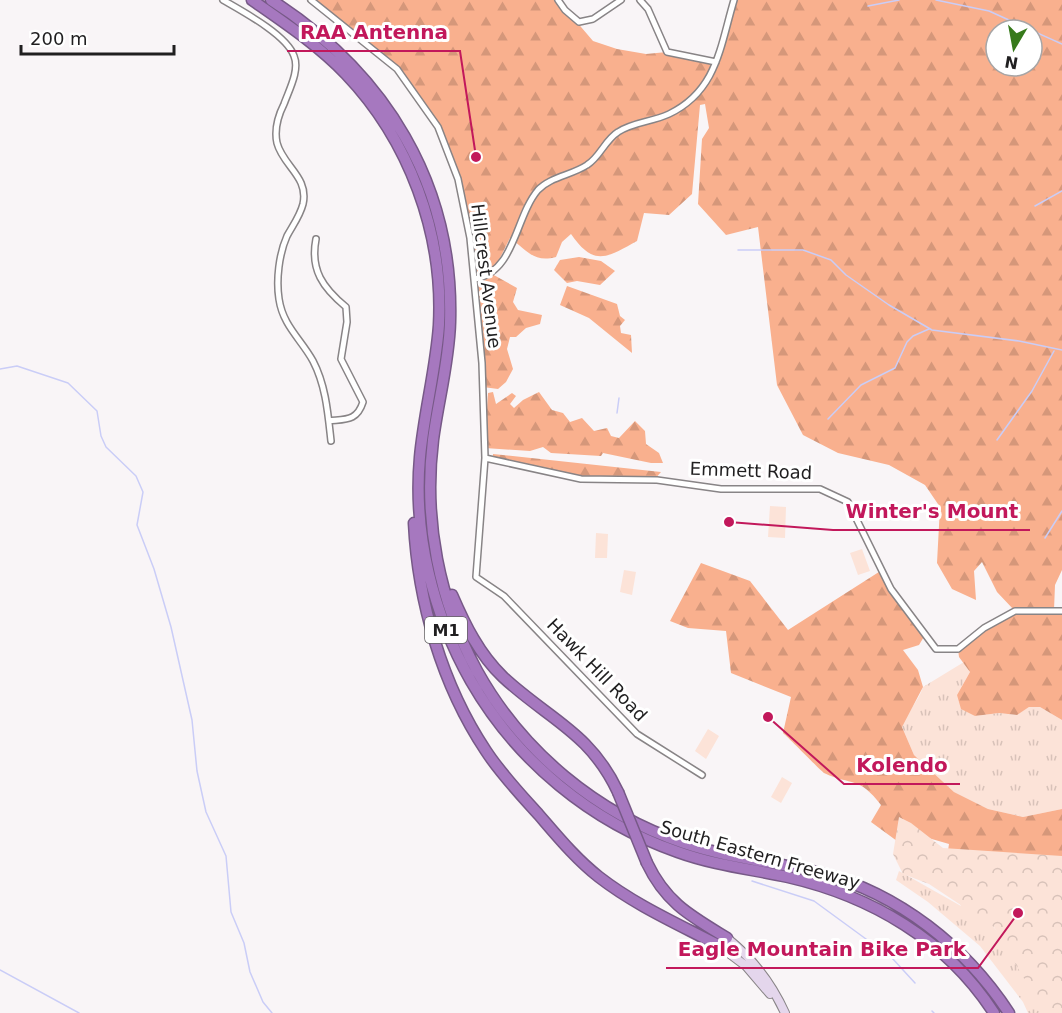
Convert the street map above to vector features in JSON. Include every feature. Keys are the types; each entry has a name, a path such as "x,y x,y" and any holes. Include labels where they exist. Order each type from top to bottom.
{"highway":[{"name":"South Eastern Freeway","path":"271,0 328,42 372,87 408,141 420,166 438,216 448,272 450,325 430,464 430,517 446,597 478,673 525,739 564,777 622,816 682,843 824,874 874,893 914,916 943,938 982,976 1009,1013"},
{"name":"South Eastern Freeway","path":"254,1 303,35 345,72 380,115 406,162 417,188 433,242 439,296 436,351 420,460 420,515 428,568 437,604 452,643 483,700 504,730 541,770 561,787 628,831 705,860 837,891 887,914 911,928 953,963 994,1013"},
{"path":"436,351 417,441 414,488 415,538 431,628 466,717 495,763 581,861 613,887 648,909 723,942"},
{"name":"M1","path":"430,517 452,595 473,639 501,675 587,744 606,767 659,886 680,908 723,942"}],"main road":[{"path":"723,942 753,973 783,1013"}],"street":[{"path":"223,0 272,32 286,44 295,56 295,72 276,128 277,144 298,175 303,188 303,202 281,256 278,291 286,324 312,358 318,372 331,441"},
{"name":"Hillcrest Avenue","path":"311,0 397,69 435,123 458,179 475,279 482,363 485,458 476,577"},
{"path":"558,0 565,10 579,22 593,19 621,0"},
{"path":"639,0 648,9 668,52 716,62"},
{"path":"475,279 488,277 499,266 538,191 555,179 588,165 615,134 630,126 661,117 693,99 710,79 734,0"},
{"path":"316,239 315,262 320,281 346,307 341,359 363,402 359,413 351,419 328,421"},
{"name":"Emmett Road","path":"485,458 581,479 657,480 721,489 822,490 848,502 891,589 936,649 958,649 984,628 1015,611 1062,610"},
{"name":"Hawk Hill Road","path":"476,577 504,596 637,734 702,776"}],"green space":[{"path":"311,0 558,0 593,41 617,49 646,54 667,52 715,62 734,0 1062,0 1062,570 1055,585 1054,610 1062,611 1062,720 1040,707 1029,707 1017,715 999,713 975,716 961,709 957,695 970,672 959,657 958,649 984,628 1014,610 997,592 982,562 974,571 976,600 952,589 937,563 940,507 925,485 889,465 838,453 803,435 777,385 758,227 726,235 698,204 702,139 709,128 705,104 700,105 692,194 669,215 644,213 637,241 617,252 601,256 587,251 571,234 562,242 556,257 542,258 531,254 510,238 492,274 517,288 513,302 518,310 542,315 540,324 526,328 516,337 510,337 507,349 513,369 506,382 498,389 483,387 475,279 458,179 438,127 397,69"},
{"path":"579,257 601,261 615,271 600,285 577,281 567,283 554,270 560,260"},
{"path":"567,286 617,304 620,316 625,320 620,326 621,333 631,335 632,353 589,318 560,305"},
{"path":"493,392 496,404 512,393 516,396 510,404 514,408 523,400 539,392 552,410 563,413 570,422 582,418 594,431 607,428 611,436 619,438 635,421 645,431 646,444 659,453 663,463 651,463 603,453 601,456 551,453 543,447 530,451 485,448 483,410 487,409 488,393"},
{"path":"493,454 661,472 654,480 581,479 493,460"},
{"path":"770,506 786,507 785,538 768,537"},
{"path":"596,533 608,534 607,558 595,558"},
{"path":"862,549 870,571 858,575 850,553"},
{"path":"701,563 750,581 788,630 882,570 891,589 925,635 919,645 903,650 918,670 923,687 902,727 914,755 954,792 988,809 1023,817 1062,809 1062,897 945,870 949,844 918,835 897,841 871,822 881,805 873,796 855,783 824,773 783,733 791,697 731,673 726,631 688,628 670,621"},
{"path":"624,570 636,572 632,595 620,592"},
{"path":"964,662 970,672 957,695 975,716 999,713 1016,715 1029,707 1040,707 1062,720 1062,809 1023,817 988,809 954,792 914,755 902,727 923,687"},
{"path":"708,729 719,736 706,759 695,751"},
{"path":"782,777 792,783 781,803 771,797"},
{"path":"899,817 911,823 943,848 1062,856 1062,1013 1044,1013 994,927 929,884 903,874 893,854"},
{"path":"899,871 961,906 957,898 973,901 1062,1013 1028,1013 1023,1002 980,946 928,902 896,880"}],"waterway":[{"path":"868,6 899,0"},
{"path":"936,0 989,11 1062,44"},
{"path":"1035,206 1062,191"},
{"path":"738,250 803,250 831,260 846,275 889,305 932,330 1019,341 1062,350"},
{"path":"828,419 861,385 895,368 907,342 913,336 929,329"},
{"path":"997,440 1032,391 1054,351"},
{"path":"0,369 17,366 68,383 97,411 101,436 106,447 136,476 143,492 137,525 154,569 171,627 192,720 197,771 206,812 226,856 231,912 244,943 250,972 263,1002 272,1013"},
{"path":"617,413 619,398"},
{"path":"1045,538 1062,511"},
{"path":"752,881 814,901 892,958 915,983"},
{"path":"0,970 79,1013"}],"place":[{"name":"RAA Antenna","path":"476,157"},
{"name":"Winter's Mount","path":"729,522"},
{"name":"Kolendo","path":"768,717"},
{"name":"Eagle Mountain Bike Park","path":"1018,913"}]}
